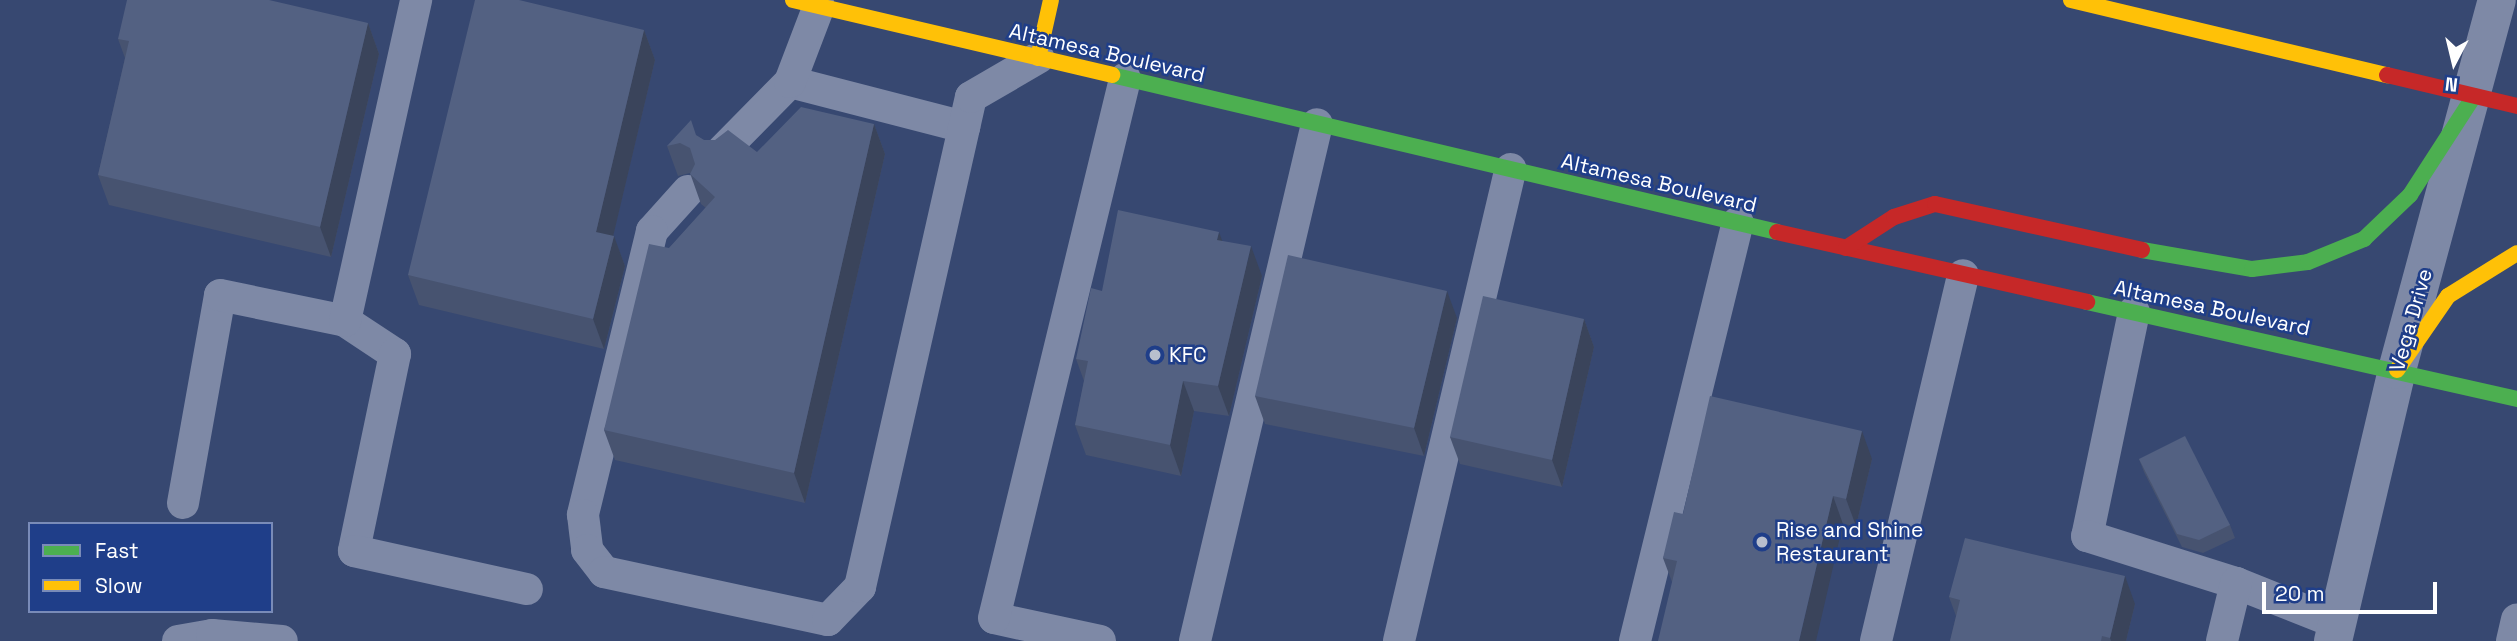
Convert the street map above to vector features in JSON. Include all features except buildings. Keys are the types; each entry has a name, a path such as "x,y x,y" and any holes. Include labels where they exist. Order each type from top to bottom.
{"main road":[{"path":"1038,58 1051,0"},
{"path":"2071,0 2517,106"},
{"name":"Altamesa Boulevard","path":"806,3 1846,248 2517,399"},
{"path":"1846,248 1894,217 1935,204 2208,264 2252,269 2308,262 2364,239 2410,195 2474,96"},
{"path":"2397,370 2448,296 2517,253"}],"street":[{"name":"Vega Drive","path":"2335,632 2397,370 2474,96 2497,0"}],"lane":[{"path":"345,321 410,1"},
{"path":"720,153 790,82 806,3"},
{"path":"688,191 652,231 583,515 587,550 604,572 828,620 860,587 971,97 1038,58"},
{"path":"1100,641 994,618 1125,79"},
{"path":"790,82 964,127"},
{"path":"1195,641 1317,124"},
{"path":"1399,641 1511,169"},
{"path":"1635,641 1738,223"},
{"path":"1876,641 1963,275"},
{"path":"183,503 220,295 345,321 395,354 354,551 527,589"},
{"path":"2134,312 2087,536 2236,583 2335,632"},
{"path":"2222,641 2236,583"},
{"path":"2512,641 2517,620"},
{"path":"178,641 212,635 282,641"}],"traffic: fast":[{"path":"1112,75 1777,232"},
{"path":"2142,250 2252,269 2308,262 2364,239 2410,195 2474,96"},
{"path":"2087,302 2517,399"}],"traffic: slow":[{"path":"793,0 1112,75"},
{"path":"1038,58 1051,0"},
{"path":"2071,0 2387,75"},
{"path":"2397,370 2448,296 2517,253"}],"traffic: jam":[{"path":"2387,75 2517,106"},
{"path":"1846,248 1894,217 1935,204 2142,250"},
{"path":"1777,232 2087,302"}],"place":[{"name":"KFC","path":"1155,355"},
{"name":"Rise and Shine Restaurant","path":"1762,542"}]}
